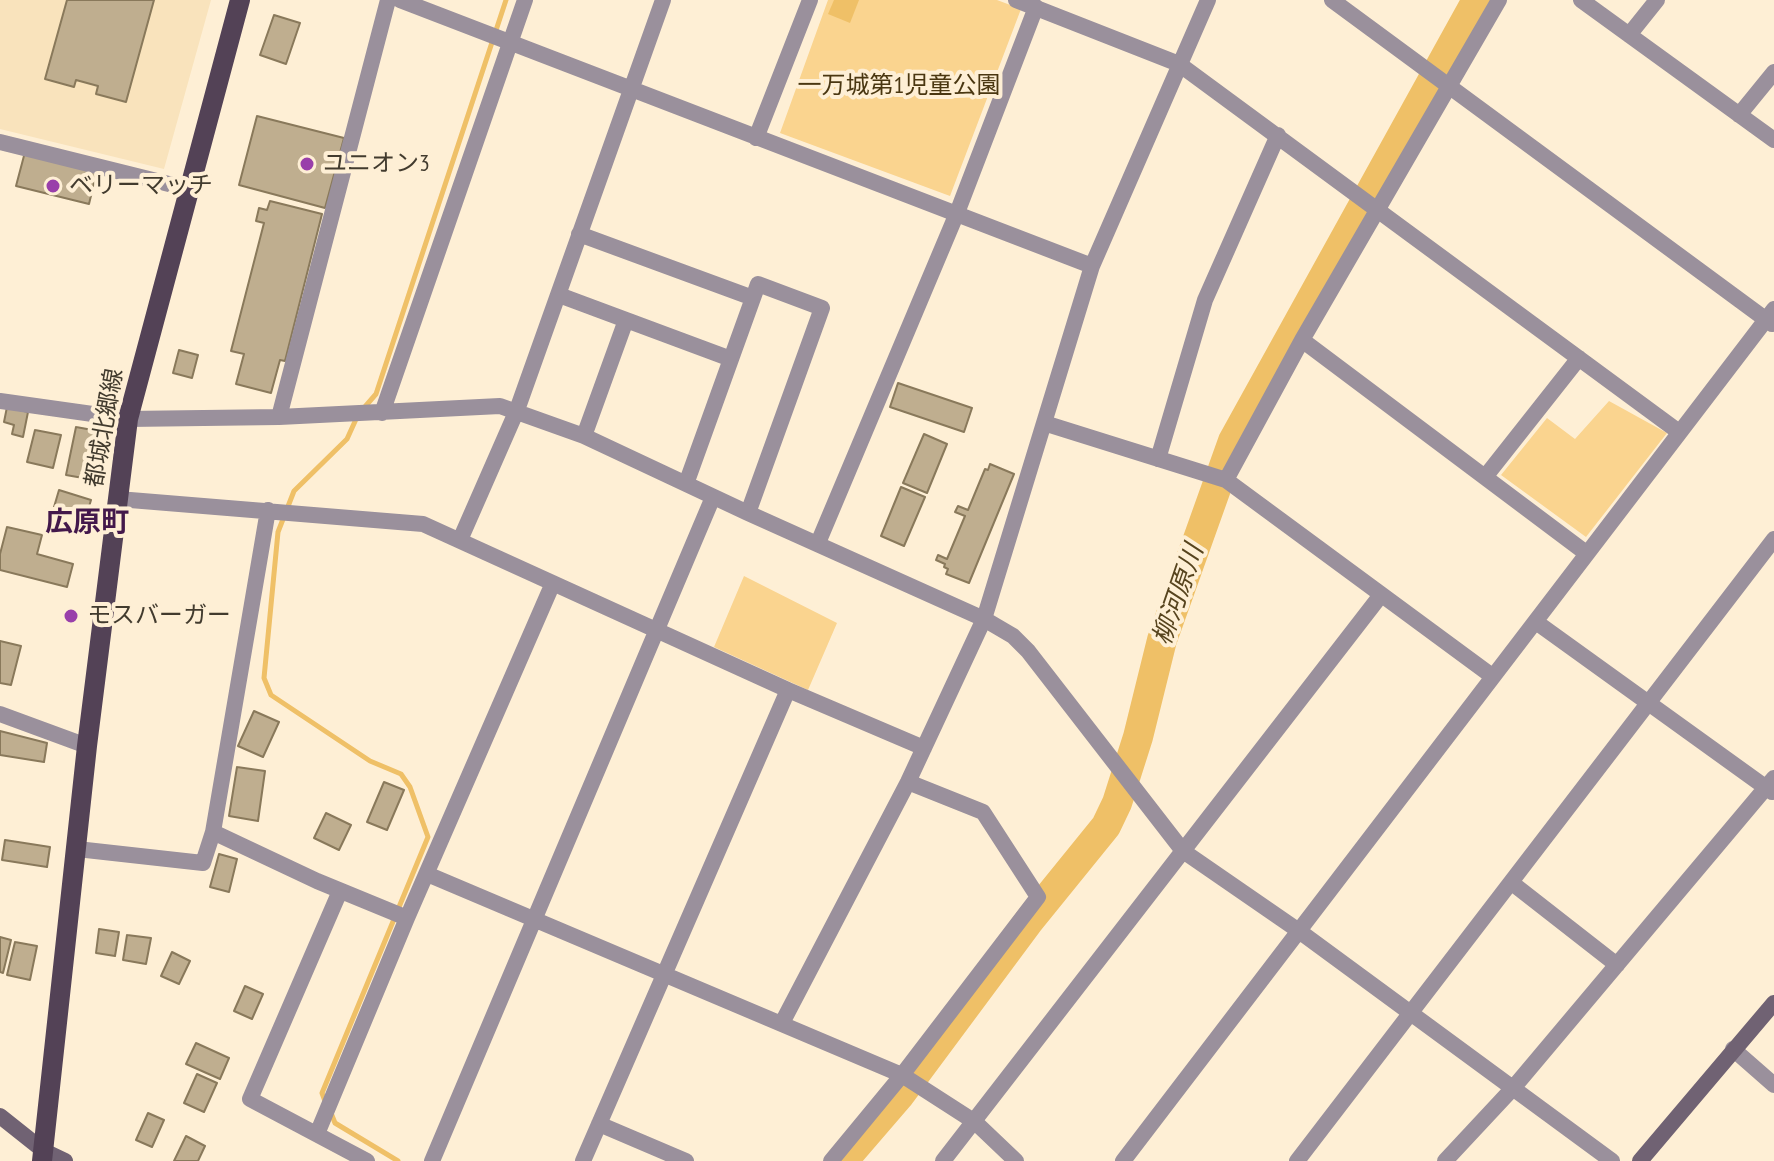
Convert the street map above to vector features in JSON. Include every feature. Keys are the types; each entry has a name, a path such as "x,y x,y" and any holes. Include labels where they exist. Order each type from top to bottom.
{"main road":[{"name":"都城北郷線","path":"43,1156 87,746 128,419 240,0"}],"street":[{"path":"279,417 388,0"},
{"path":"400,0 1092,266"},
{"path":"382,413 525,0"},
{"path":"460,540 517,410 663,0"},
{"path":"756,138 810,0"},
{"path":"1016,0 1179,64 1679,432"},
{"path":"782,1023 908,782 984,619 1092,266 1208,0"},
{"path":"1123,1161 1679,432 1771,318 1332,0"},
{"path":"1226,480 1302,340 1499,0"},
{"path":"1581,0 1774,140"},
{"path":"1629,35 1657,0"},
{"path":"818,543 957,213 1036,7"},
{"path":"1739,115 1774,72"},
{"path":"1158,459 1205,300 1278,135"},
{"path":"0,142 189,189"},
{"path":"579,234 753,298"},
{"path":"686,484 758,284 822,308 748,513"},
{"path":"559,295 731,359"},
{"path":"584,436 626,320"},
{"path":"1302,340 1586,553"},
{"path":"1485,477 1579,358"},
{"path":"0,401 128,419 279,417 500,406 584,436 984,619 1013,636 1028,651 1183,851 1299,931 1612,1161"},
{"path":"1044,423 1226,480 1492,676"},
{"path":"432,1161 713,497"},
{"path":"118,499 423,524 788,690 924,748"},
{"path":"77,849 203,863 213,832 268,510"},
{"path":"1297,1161 1774,539"},
{"path":"317,1134 553,583"},
{"path":"943,1161 1381,595"},
{"path":"1445,1161 1514,1087 1771,786 1536,622"},
{"path":"583,1161 788,690"},
{"path":"0,714 87,746"},
{"path":"831,1161 909,1080 1038,897 983,812 908,782"},
{"path":"213,832 340,891 407,918"},
{"path":"427,874 782,1023 909,1080 975,1122 1016,1161"},
{"path":"1512,883 1617,965"},
{"path":"340,891 250,1099 367,1161"},
{"path":"1640,1161 1774,1003"},
{"path":"1733,1049 1774,1085"},
{"path":"0,1116 43,1156 65,1161"},
{"path":"599,1124 686,1161"}],"shaded area":[{"path":"0,0 211,0 164,169 0,129"},
{"path":"834,0 859,0 850,23 828,14"}],"green space":[{"name":"一万城第1児童公園","path":"828,0 997,0 1021,9 950,196 780,133"},
{"path":"1609,401 1667,433 1586,537 1501,475 1547,418 1575,439"},
{"path":"744,576 837,623 808,690 714,647"}],"building":[{"path":"67,0 154,0 126,102 96,94 98,86 76,80 74,87 45,79"},
{"path":"274,15 300,23 286,64 260,55"},
{"path":"257,116 344,138 325,208 239,185"},
{"path":"25,152 97,171 89,204 16,186"},
{"path":"270,201 322,214 285,361 280,360 271,393 236,384 244,354 231,351 264,223 256,221 259,208 267,210"},
{"path":"179,350 198,355 192,378 173,373"},
{"path":"898,383 972,408 964,432 890,407"},
{"path":"7,407 28,412 23,437 12,434 14,425 4,422"},
{"path":"76,427 98,431 93,454 88,453 83,478 66,475"},
{"path":"35,430 61,435 53,468 27,462"},
{"path":"924,434 947,444 927,493 903,483"},
{"path":"990,464 1014,474 969,583 946,574 948,569 944,567 945,564 936,560 938,555 947,559 965,516 955,512 958,506 968,510"},
{"path":"901,487 925,497 904,546 881,536"},
{"path":"59,490 91,500 86,517 54,507"},
{"path":"7,527 42,535 37,554 73,564 67,587 0,570 0,554"},
{"path":"0,641 21,646 11,685 0,683"},
{"path":"254,711 279,722 263,757 238,746"},
{"path":"0,731 47,743 44,762 0,755"},
{"path":"237,767 265,771 258,821 229,816"},
{"path":"384,782 404,790 387,830 367,822"},
{"path":"326,813 351,825 339,850 314,838"},
{"path":"5,840 50,847 47,867 2,860"},
{"path":"219,854 237,859 229,892 210,887"},
{"path":"99,929 119,932 115,956 96,953"},
{"path":"127,935 151,938 146,964 123,960"},
{"path":"0,937 11,940 3,973 0,972"},
{"path":"15,942 37,946 30,980 7,975"},
{"path":"172,952 190,961 179,984 161,976"},
{"path":"245,986 263,994 252,1019 234,1011"},
{"path":"196,1043 229,1058 220,1079 186,1064"},
{"path":"197,1074 217,1083 204,1112 184,1103"},
{"path":"148,1113 164,1120 152,1147 136,1140"},
{"path":"186,1136 205,1146 198,1161 174,1161"}],"waterway":[{"path":"363,409 376,394 506,0"},
{"name":"柳河原川","path":"843,1161 899,1096 1029,921 1106,826 1117,803 1138,737 1162,640 1233,441 1477,0"},
{"path":"325,1101 322,1093 428,837 410,787 401,774 370,761 271,695 264,678 278,532 294,491 347,439 357,417"},
{"path":"331,1113 335,1123 398,1161"}],"place":[{"name":"ユニオン3","path":"307,164"},
{"name":"ベリーマッチ","path":"53,186"},
{"name":"モスバーガー","path":"71,616"}],"district":[{"name":"広原町","path":"87,523"}]}
